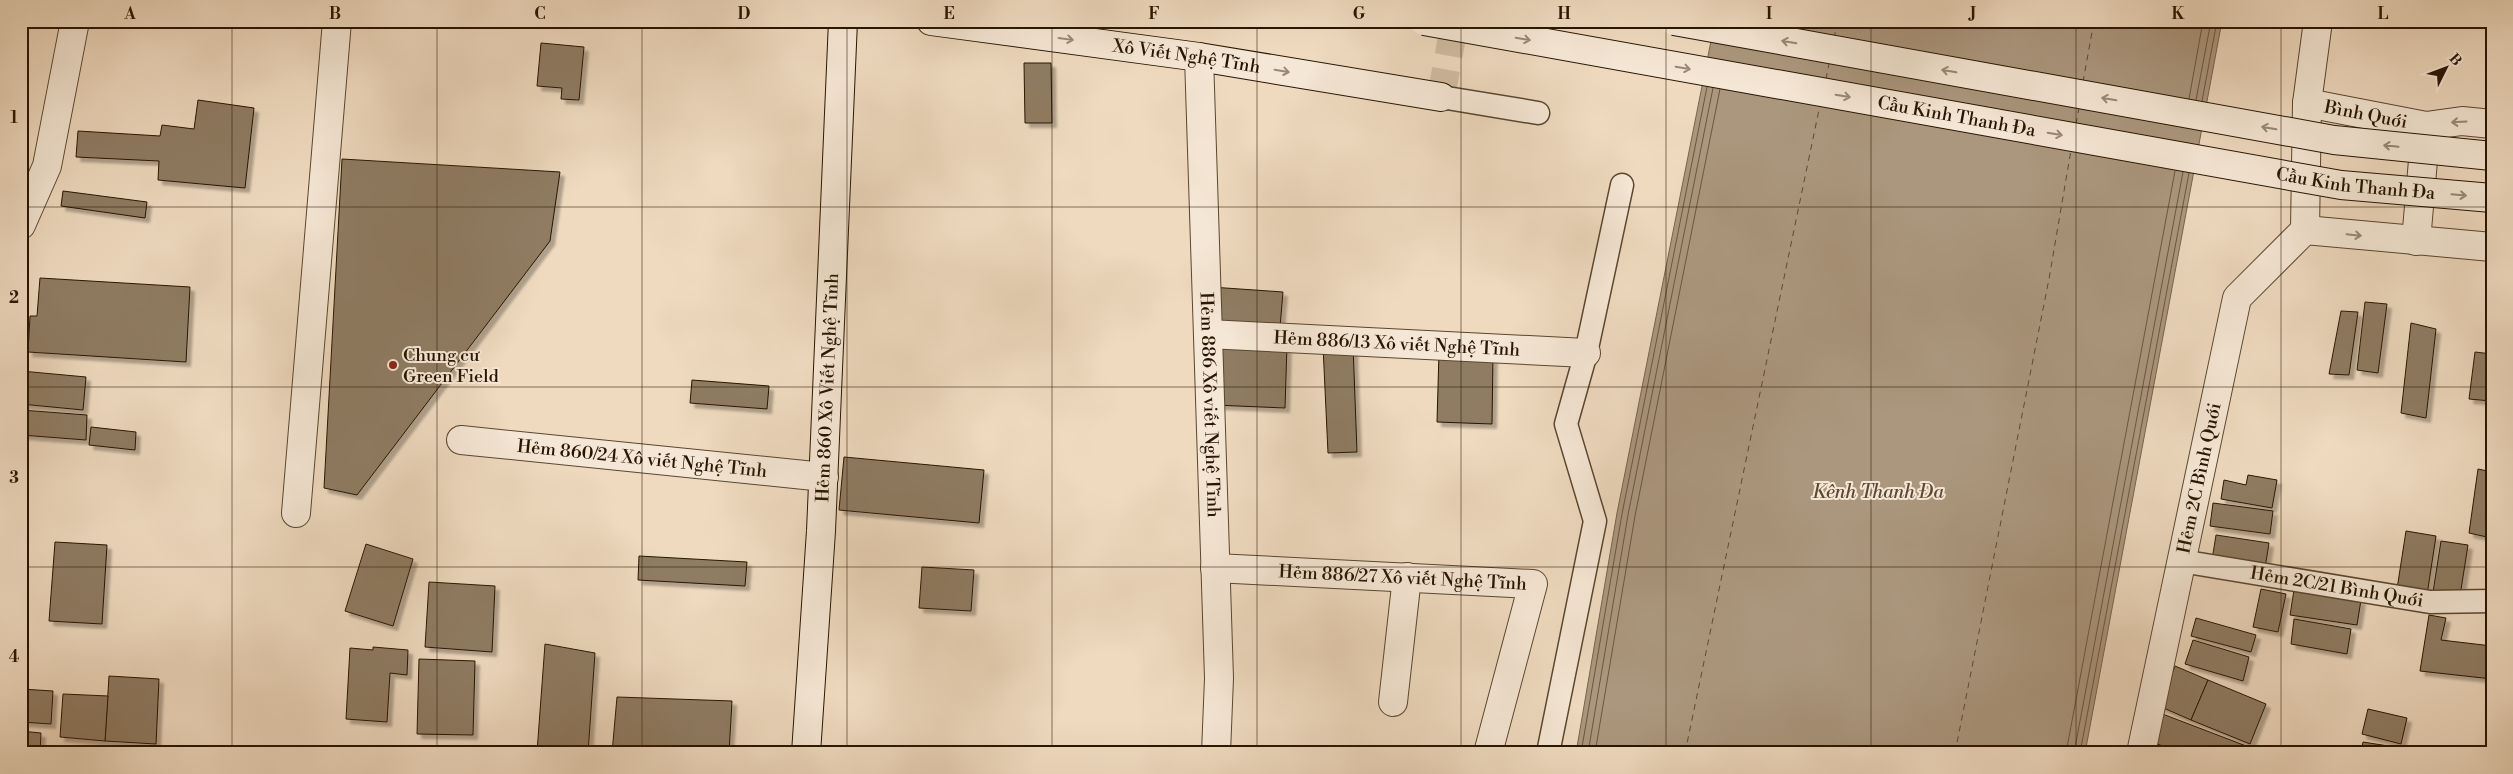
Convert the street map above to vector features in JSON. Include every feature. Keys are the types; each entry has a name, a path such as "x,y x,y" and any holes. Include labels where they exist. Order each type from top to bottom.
{"street":[{"path":"21,225 47,166 75,21"},
{"path":"296,513 336,21"},
{"name":"Hẻm 860 Xô Viết Nghệ Tĩnh","path":"806,753 824,477 843,21"},
{"name":"Xô Viết Nghệ Tĩnh","path":"930,21 1199,57 1441,97"},
{"name":"Cầu Kinh Thanh Đa","path":"1424,21 2341,185 2492,198"},
{"path":"1674,21 2334,140 2492,156"},
{"path":"2318,21 2307,103 2306,230 2492,248"},
{"name":"Hẻm 886 Xô viết Nghệ Tĩnh","path":"1199,57 1219,678 1216,753"},
{"name":"Bình Quới","path":"2307,103 2426,126 2462,121 2492,124"},
{"name":"Bình Quới","path":"2416,241 2426,126"},
{"name":"Hẻm 2C Bình Quới","path":"2141,753 2237,298 2306,230"},
{"name":"Hẻm 886/13 Xô viết Nghệ Tĩnh","path":"1208,334 1586,353"},
{"name":"Hẻm 860/24 Xô viết Nghệ Tĩnh","path":"461,440 824,477"},
{"name":"Hẻm 886/27 Xô viết Nghệ Tĩnh","path":"1215,568 1533,584 1488,753"},
{"path":"1392,702 1407,577"}],"lane":[{"path":"1441,97 1538,113"},
{"path":"1548,753 1595,521 1566,424 1586,353 1622,185"},
{"name":"Hẻm 2C/21 Bình Quới","path":"2181,561 2430,602 2492,601"}],"water":[{"name":"Kênh Thanh Đa","path":"1715,21 2222,21 2085,753 1576,753 1617,513"}],"building":[{"path":"541,43 584,47 579,100 561,99 562,88 537,86"},
{"path":"1024,63 1051,63 1052,123 1025,123"},
{"path":"198,100 254,108 245,188 158,180 159,161 76,157 78,131 160,136 162,125 194,129"},
{"name":"Chung cư Green Field","path":"342,159 560,172 550,241 357,495 324,488"},
{"path":"63,191 147,202 145,218 61,206"},
{"path":"40,278 190,287 186,362 28,352 30,316 37,316"},
{"path":"1211,287 1283,292 1280,327 1209,321"},
{"path":"2365,302 2387,304 2378,373 2357,370"},
{"path":"2341,311 2358,312 2349,375 2329,374"},
{"path":"2411,323 2436,329 2426,418 2401,413"},
{"path":"1216,342 1287,345 1285,408 1214,405"},
{"path":"1353,345 1357,452 1328,453 1323,346"},
{"path":"1439,352 1493,354 1492,424 1437,422"},
{"path":"2475,352 2492,354 2491,401 2469,399"},
{"path":"21,371 86,377 83,410 21,404"},
{"path":"692,380 769,386 767,409 690,403"},
{"path":"21,410 87,415 86,440 21,435"},
{"path":"91,427 136,432 135,450 89,445"},
{"path":"844,457 984,470 979,523 839,510"},
{"path":"2478,469 2492,472 2492,499 2487,537 2469,533"},
{"path":"2248,475 2277,480 2272,508 2221,499 2224,480 2246,485"},
{"path":"2213,503 2273,511 2270,534 2210,526"},
{"path":"2406,531 2436,536 2427,595 2397,589"},
{"path":"2216,535 2269,543 2265,568 2212,560"},
{"path":"2441,541 2468,545 2460,596 2433,592"},
{"path":"55,542 107,545 102,624 49,621"},
{"path":"366,544 413,559 393,626 345,611"},
{"path":"639,556 747,562 745,586 638,580"},
{"path":"922,567 974,570 971,611 919,608"},
{"path":"429,582 495,586 492,652 425,647"},
{"path":"2261,589 2286,594 2278,632 2253,627"},
{"path":"2294,590 2361,600 2357,625 2290,615"},
{"path":"2429,615 2446,618 2441,640 2492,646 2492,679 2420,671"},
{"path":"2196,618 2256,635 2251,652 2191,636"},
{"path":"2294,619 2351,629 2347,654 2291,644"},
{"path":"2193,640 2249,657 2243,681 2185,664"},
{"path":"545,644 595,653 588,753 537,752"},
{"path":"373,647 408,650 407,675 390,673 387,722 346,719 350,648 373,650"},
{"path":"419,659 475,661 473,735 417,734"},
{"path":"2175,666 2208,680 2191,720 2159,706"},
{"path":"109,676 159,679 156,744 105,741"},
{"path":"2208,680 2266,704 2250,744 2191,720"},
{"path":"21,689 53,691 51,724 21,722"},
{"path":"63,694 108,696 105,741 60,737"},
{"path":"617,697 732,701 729,753 612,753"},
{"path":"2368,709 2407,718 2401,744 2362,734"},
{"path":"2160,713 2254,749 2253,753 2180,753 2150,741"},
{"path":"21,731 41,733 40,753 21,753"},
{"path":"2363,742 2395,747 2394,753 2361,753"}],"ferry route":[{"path":"1834,38 1838,21"},
{"path":"2083,82 2094,21"},
{"path":"1826,79 1829,64"},
{"path":"1685,753 1820,105"},
{"path":"2076,124 2079,108"},
{"path":"1955,753 2049,279 2071,150"}],"tunnel":[{"path":"1441,97 1455,21"}],"place":[{"name":"Chung cư Green Field","path":"393,365"}]}
